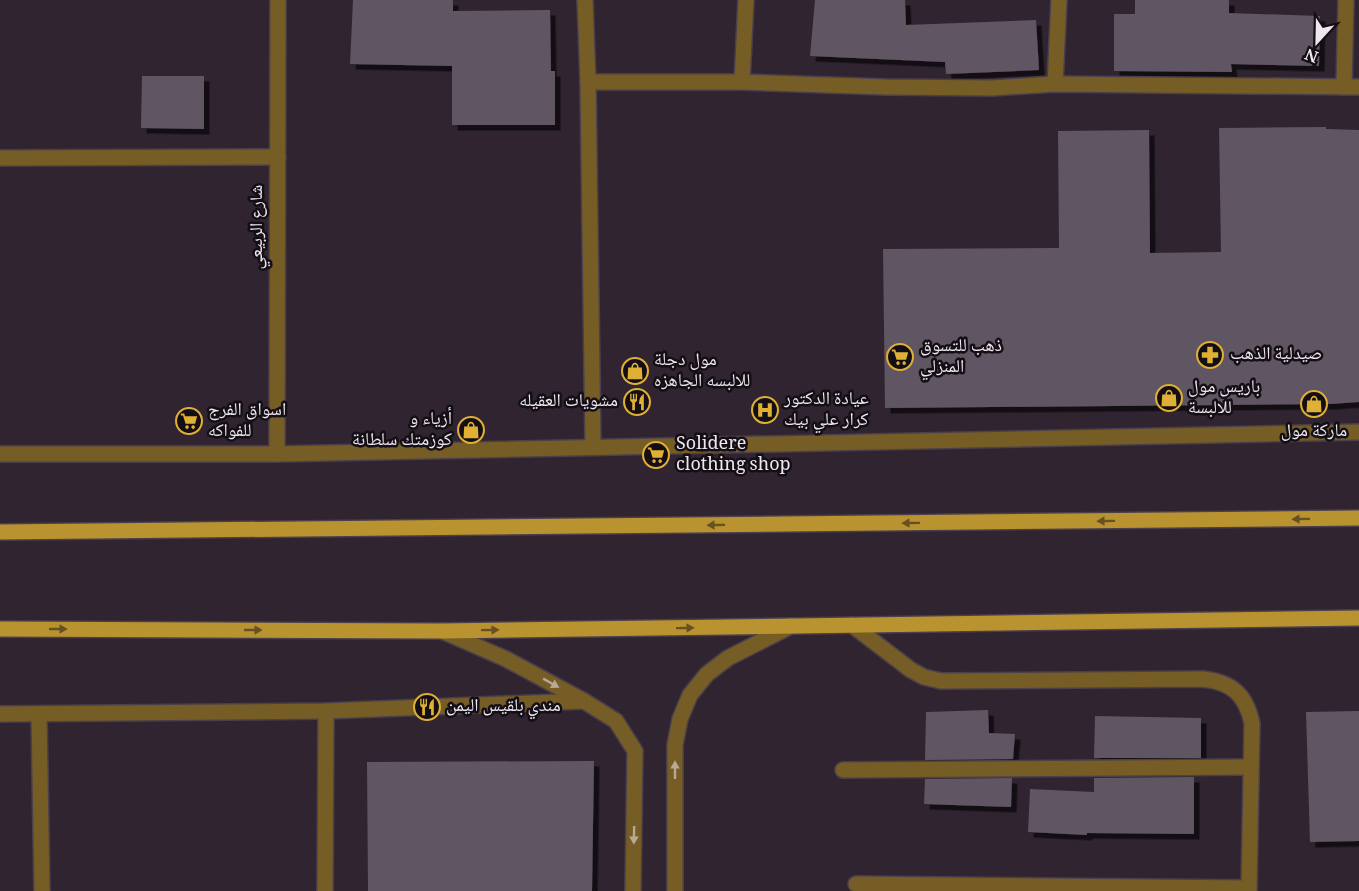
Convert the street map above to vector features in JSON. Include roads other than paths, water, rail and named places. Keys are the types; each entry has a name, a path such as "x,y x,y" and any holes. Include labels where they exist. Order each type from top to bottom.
{"main road":[{"path":"0,531 1359,519"},
{"path":"0,629 442,631 1359,618"}],"street":[{"name":"شارع الربيعي","path":"277,454 278,0"},
{"path":"585,0 593,447"},
{"path":"742,82 746,0"},
{"path":"1055,84 1059,0"},
{"path":"588,82 742,82 992,88 1055,84 1352,87 1346,0"},
{"path":"0,158 278,157"},
{"path":"0,454 277,454 1359,432"},
{"path":"675,891 675,745 680,719 690,695 707,675 728,658 791,626"},
{"path":"852,626 911,670 924,677 941,681 1215,680 1237,691 1250,712 1252,723 1249,890 856,884"},
{"path":"442,631 506,659 616,721 635,752 633,891"},
{"path":"0,714 326,711 584,701"},
{"path":"325,891 326,711"},
{"path":"39,714 42,891"},
{"path":"843,770 1251,767"}],"place":[{"name":"صيدلية الذهب","path":"1210,355"},
{"name":"ذهب للتسوق المنزلي","path":"900,357"},
{"name":"مول دجلة للالبسه الجاهزه","path":"635,371"},
{"name":"باريس مول للالبسة","path":"1169,398"},
{"name":"مشويات العقيله","path":"637,402"},
{"name":"ماركة مول","path":"1314,404"},
{"name":"عيادة الدكتور كرار علي بيك","path":"765,410"},
{"name":"اسواق الفرج للفواكه","path":"189,421"},
{"name":"أزياء و كوزمتك سلطانة","path":"471,430"},
{"name":"Solidere clothing shop","path":"656,455"},
{"name":"مندي بلقيس اليمن","path":"427,707"}]}
